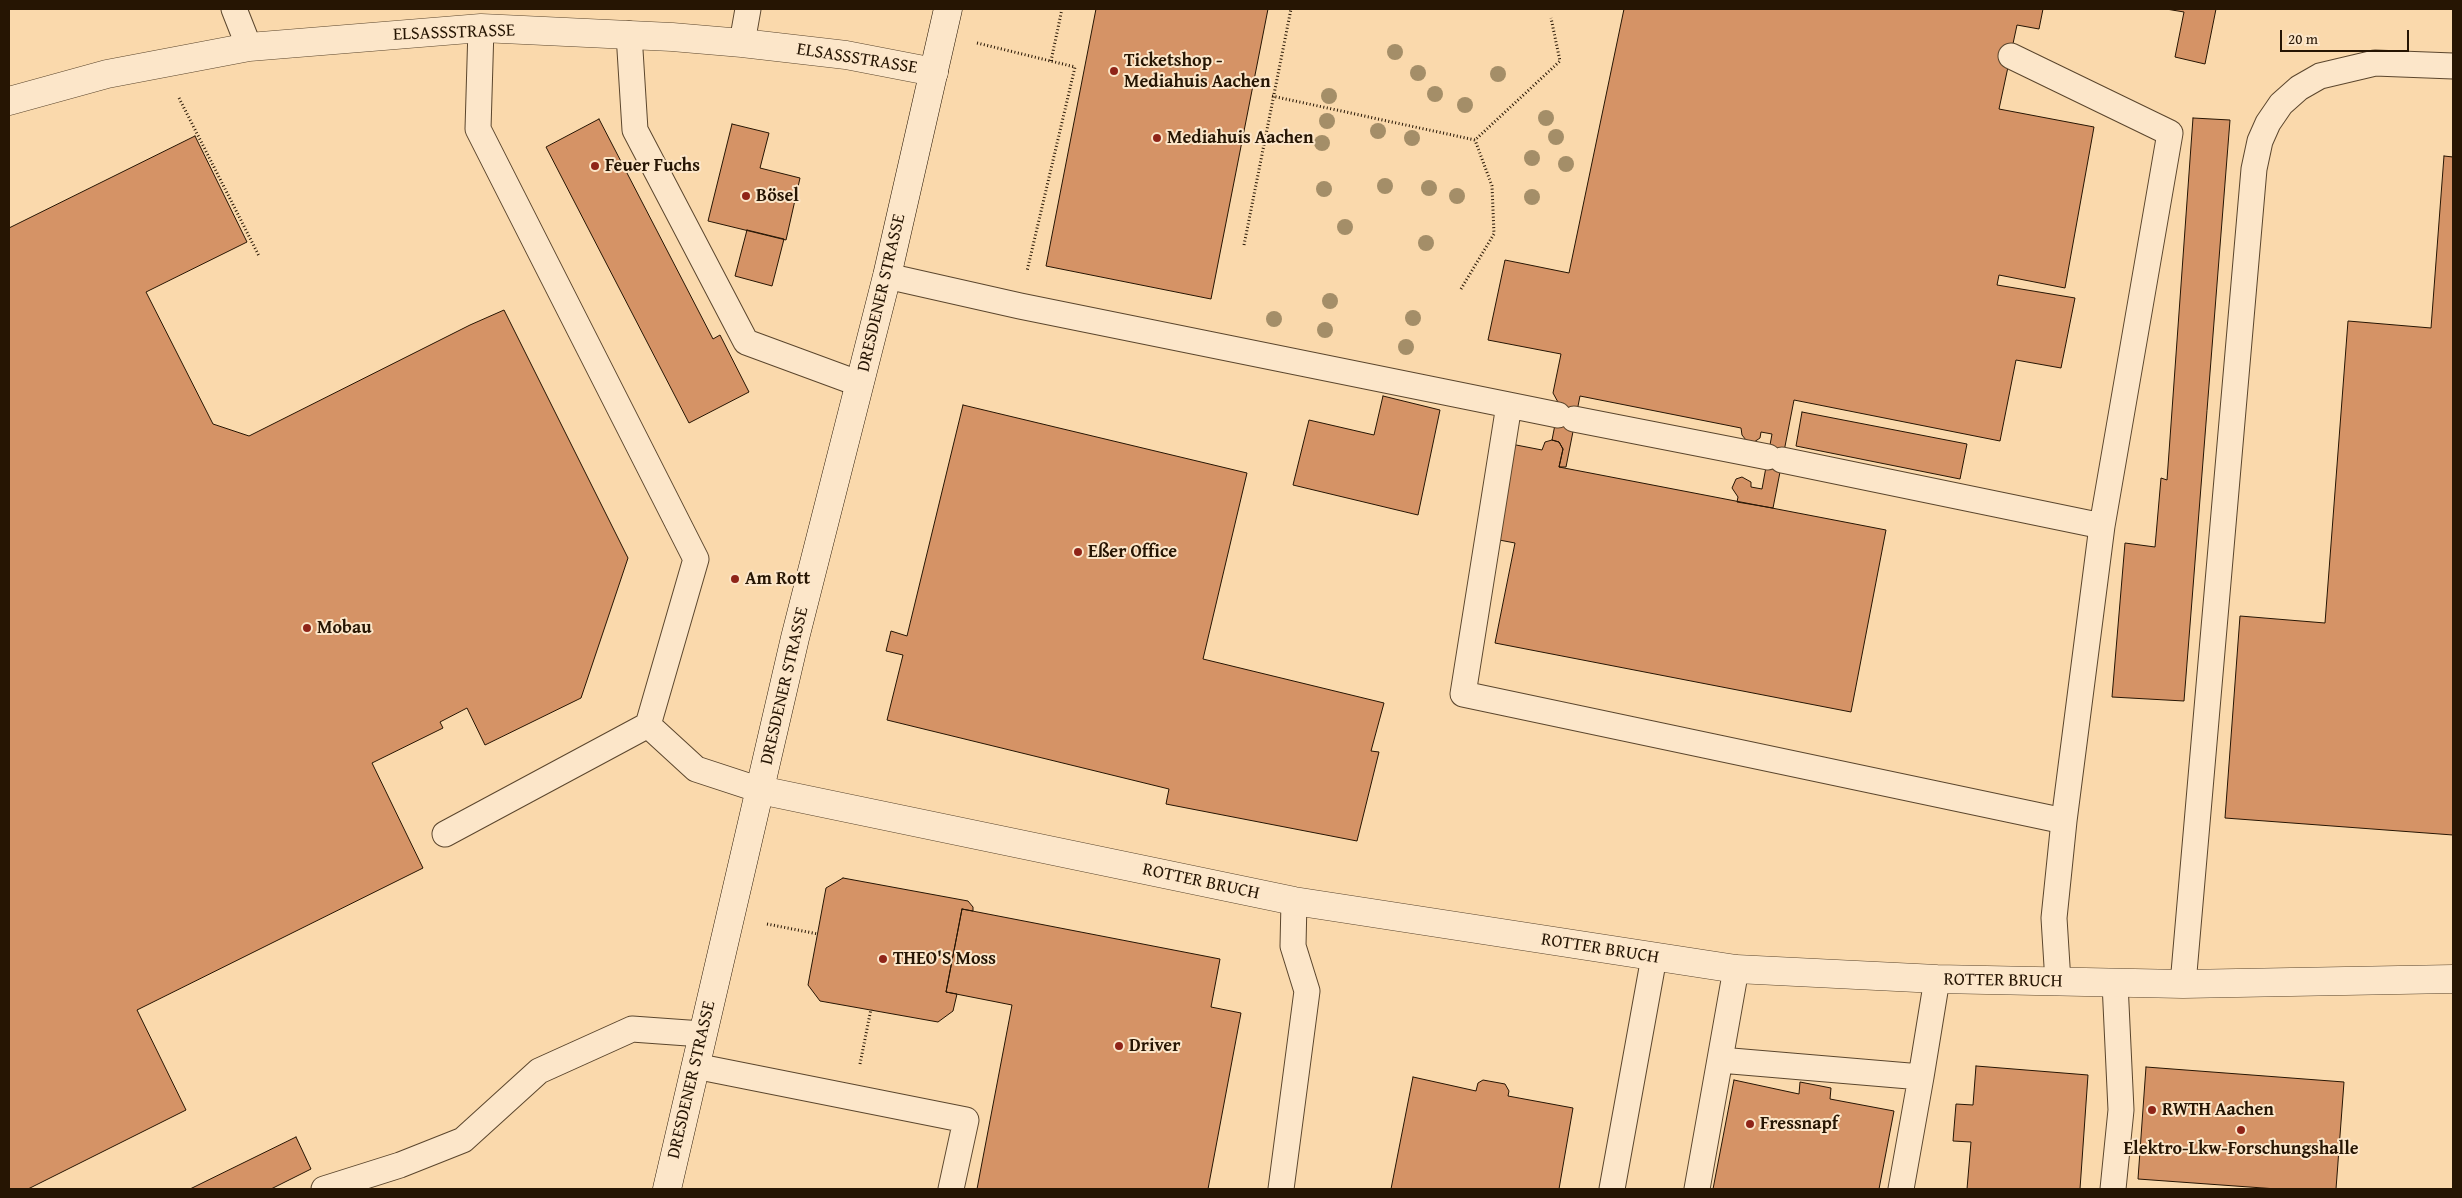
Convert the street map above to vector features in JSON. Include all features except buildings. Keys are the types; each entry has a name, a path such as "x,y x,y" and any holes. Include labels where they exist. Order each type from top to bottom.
{"street":[{"name":"DRESDENER STRASSE","path":"667,1189 795,638 887,276 948,9"},
{"name":"ELSASSSTRASSE","path":"9,101 107,74 250,47 481,28 629,34 742,43 846,55 934,72"},
{"name":"ROTTER BRUCH","path":"760,790 1294,901 1736,969 1937,979 2183,984 2453,979"}],"lane":[{"path":"234,9 250,47"},
{"path":"742,43 748,9"},
{"path":"445,834 648,725 696,559 478,129 481,28"},
{"path":"629,34 635,130 746,342 860,384"},
{"path":"2011,56 2170,133 2102,526 2064,821 2054,918 2058,982"},
{"path":"2183,984 2254,169 2260,141 2268,122 2281,104 2299,88 2320,76 2375,63 2453,66"},
{"path":"887,276 1020,306 2102,526"},
{"path":"1508,405 1463,694 2064,821"},
{"path":"648,725 696,769 760,790"},
{"path":"1281,1189 1307,991 1293,946 1294,901"},
{"path":"1612,1189 1654,957"},
{"path":"1697,1189 1736,969"},
{"path":"1901,1189 1937,979"},
{"path":"2113,1189 2121,1110 2115,983"},
{"path":"324,1189 400,1165 463,1140 539,1071 632,1029 702,1034"},
{"path":"1720,1060 1921,1077"},
{"path":"695,1066 966,1120 951,1189"}],"path":[{"path":"1051,61 1062,9"},
{"path":"1244,245 1290,9"},
{"path":"1474,140 1560,61 1551,18"},
{"path":"942,35 1075,66 1026,277"},
{"path":"161,64 259,256"},
{"path":"1272,96 1474,140"},
{"path":"1461,289 1494,234 1492,186 1474,140"},
{"path":"798,930 818,934"},
{"path":"853,1099 871,1009"}],"place":[{"name":"Ticketshop - Mediahuis Aachen","path":"1114,71"},
{"name":"Mediahuis Aachen","path":"1157,138"},
{"name":"Feuer Fuchs","path":"595,166"},
{"name":"Bösel","path":"746,196"},
{"name":"Eßer Office","path":"1078,552"},
{"name":"Am Rott","path":"735,579"},
{"name":"Mobau","path":"307,628"},
{"name":"THEO'S Moss","path":"883,959"},
{"name":"Driver","path":"1119,1046"},
{"name":"RWTH Aachen","path":"2152,1110"},
{"name":"Fressnapf","path":"1750,1124"},
{"name":"Elektro-Lkw-Forschungshalle","path":"2241,1130"}]}
